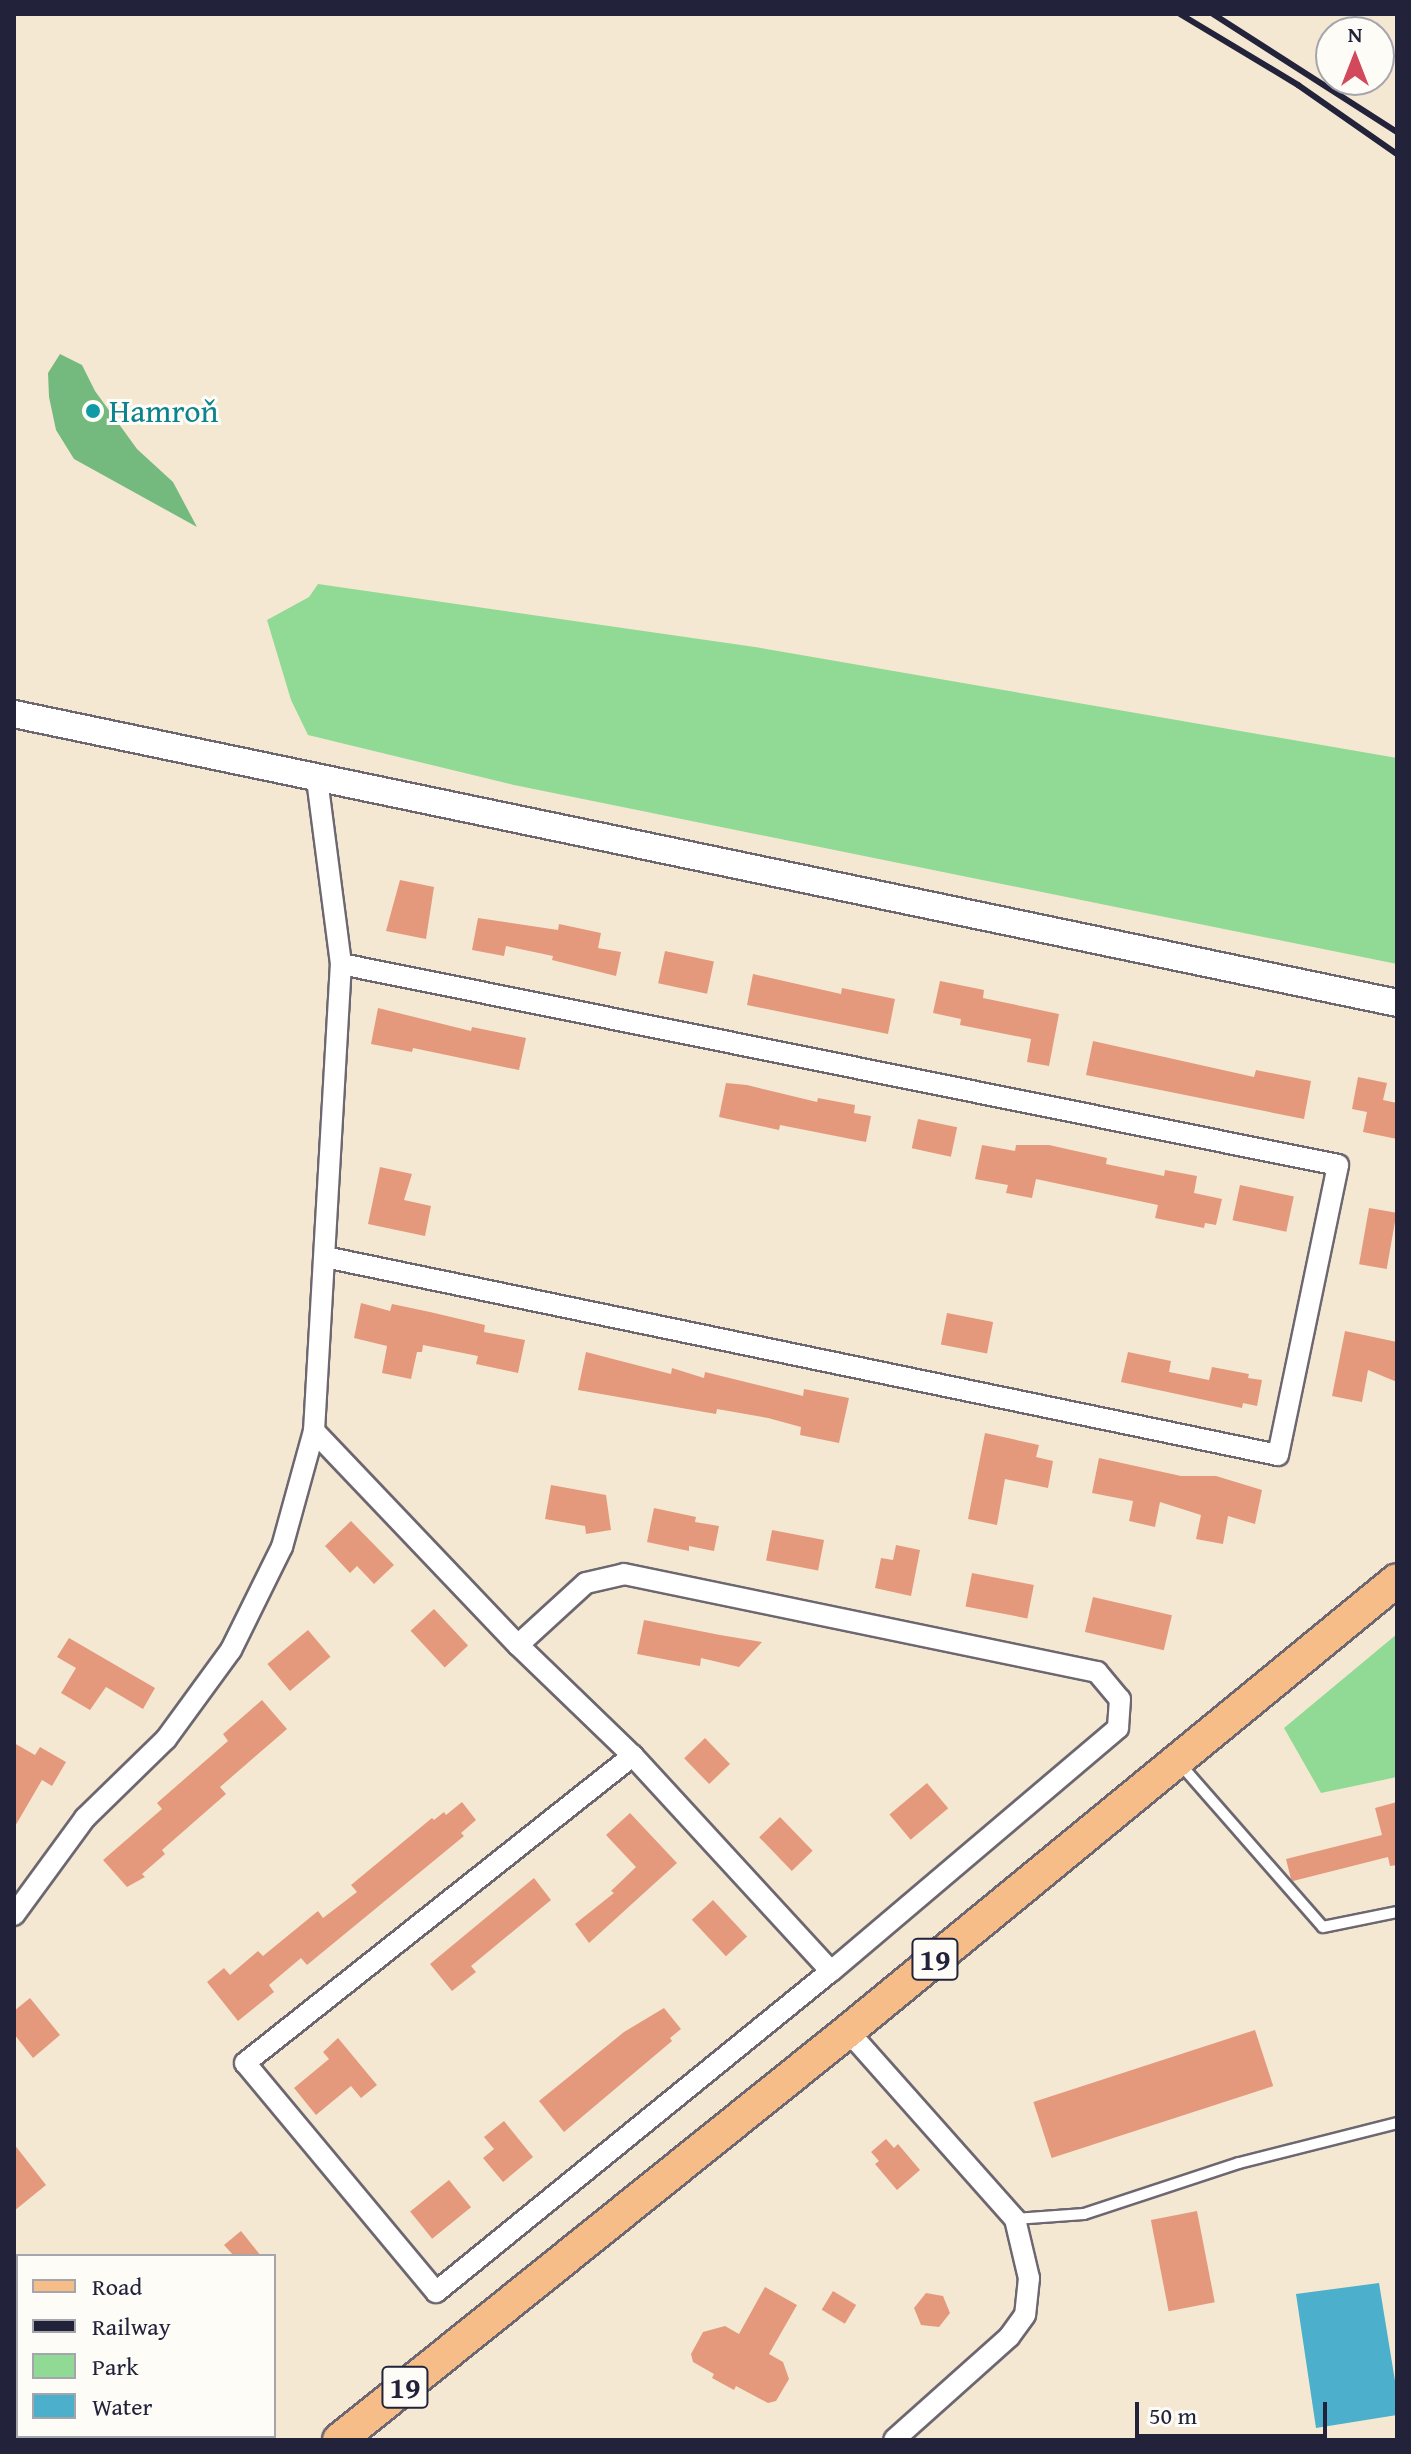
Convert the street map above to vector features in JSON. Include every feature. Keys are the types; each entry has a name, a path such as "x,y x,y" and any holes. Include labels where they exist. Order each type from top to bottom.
{"main road":[{"name":"19","path":"339,2440 848,2031 1397,1580"}],"street":[{"path":"14,714 1397,1003"},
{"path":"14,1915 85,1818 166,1739 231,1650 282,1547 314,1431 341,964 317,778"},
{"path":"325,1257 1278,1455 1338,1165 341,964"},
{"path":"314,1431 518,1645 633,1756 831,1971"},
{"path":"518,1645 586,1583 624,1574 1097,1672 1120,1699 1118,1728 831,1971 436,2292 245,2063 633,1756"},
{"path":"848,2031 1015,2219 1029,2278 1025,2315 1009,2337 894,2440"}],"lane":[{"path":"1178,1760 1323,1927 1397,1912"},
{"path":"1015,2219 1084,2214 1239,2163 1397,2123"}],"green space":[{"path":"60,354 82,365 95,391 137,449 173,482 197,527 74,459 56,430 49,397 48,373"},
{"path":"318,584 755,647 1397,758 1397,964 514,785 308,735 291,700 267,620 309,597"},
{"path":"1397,1634 1397,1777 1321,1793 1284,1728"}],"water":[{"path":"1379,2283 1397,2393 1397,2415 1316,2428 1296,2294"}],"building":[{"path":"400,880 434,887 426,939 386,931"},
{"path":"478,918 558,930 559,924 601,933 598,948 621,952 616,976 552,960 553,956 506,946 504,956 472,950"},
{"path":"665,951 714,961 707,994 658,983"},
{"path":"753,974 841,994 842,988 895,999 888,1034 747,1005"},
{"path":"940,981 984,990 983,998 1059,1014 1049,1066 1027,1062 1031,1039 960,1025 961,1019 933,1013"},
{"path":"378,1008 471,1031 472,1027 526,1038 519,1070 413,1048 412,1052 371,1044"},
{"path":"1093,1041 1254,1077 1256,1070 1311,1081 1304,1119 1086,1075"},
{"path":"1358,1077 1387,1083 1383,1100 1397,1103 1397,1139 1363,1132 1367,1112 1352,1109"},
{"path":"726,1083 817,1102 818,1098 855,1105 854,1113 871,1116 866,1142 780,1125 779,1130 719,1117"},
{"path":"918,1119 957,1127 951,1157 912,1148"},
{"path":"982,1145 1015,1151 1016,1145 1049,1145 1107,1158 1106,1164 1164,1176 1165,1170 1197,1176 1194,1193 1222,1199 1216,1225 1205,1223 1204,1228 1155,1218 1158,1205 1036,1179 1032,1198 1006,1193 1008,1185 975,1179"},
{"path":"380,1167 412,1174 404,1200 431,1206 425,1236 368,1224"},
{"path":"1240,1185 1294,1196 1286,1232 1233,1220"},
{"path":"1369,1208 1397,1213 1387,1269 1359,1264"},
{"path":"361,1303 390,1311 392,1304 430,1312 485,1325 484,1332 525,1340 518,1373 476,1364 478,1356 423,1345 422,1352 417,1352 411,1379 382,1373 387,1346 354,1338"},
{"path":"947,1313 993,1322 987,1353 941,1344"},
{"path":"1345,1331 1397,1342 1397,1382 1368,1370 1362,1402 1332,1396"},
{"path":"586,1352 671,1374 672,1368 704,1378 705,1372 803,1396 804,1389 849,1398 839,1443 800,1435 801,1427 768,1418 717,1409 716,1414 578,1390"},
{"path":"1128,1352 1171,1361 1169,1372 1209,1380 1212,1367 1249,1374 1248,1378 1262,1380 1257,1406 1243,1403 1242,1408 1121,1382"},
{"path":"985,1433 1039,1445 1036,1457 1053,1461 1048,1488 1005,1479 997,1525 968,1519"},
{"path":"1099,1458 1181,1476 1216,1476 1262,1490 1255,1524 1228,1516 1223,1544 1196,1539 1201,1515 1160,1502 1155,1527 1129,1521 1133,1501 1092,1493"},
{"path":"551,1485 606,1495 611,1530 586,1534 585,1526 545,1519"},
{"path":"654,1508 696,1517 695,1522 719,1526 714,1551 689,1546 689,1551 647,1542"},
{"path":"351,1521 394,1565 374,1584 357,1566 350,1573 325,1546"},
{"path":"772,1530 824,1540 818,1571 766,1560"},
{"path":"896,1545 920,1550 911,1596 875,1588 881,1558 893,1560"},
{"path":"972,1573 1034,1585 1027,1618 966,1606"},
{"path":"1093,1597 1172,1615 1164,1650 1085,1632"},
{"path":"434,1609 468,1646 445,1667 411,1631"},
{"path":"644,1620 762,1642 739,1667 701,1658 700,1666 637,1654"},
{"path":"308,1630 330,1657 290,1691 267,1664"},
{"path":"69,1638 155,1688 143,1709 106,1687 90,1710 61,1693 76,1668 57,1657"},
{"path":"262,1700 287,1729 220,1787 226,1794 162,1850 165,1854 142,1874 145,1877 127,1887 103,1860 162,1809 157,1803 228,1741 223,1734"},
{"path":"705,1738 730,1764 709,1784 684,1758"},
{"path":"14,1743 35,1755 40,1747 66,1762 52,1786 42,1780 14,1828"},
{"path":"927,1783 948,1808 911,1840 889,1814"},
{"path":"462,1802 476,1820 461,1833 464,1836 307,1965 301,1958 269,1985 274,1992 238,2021 207,1982 224,1968 230,1975 258,1951 263,1956 318,1911 323,1918 357,1892 351,1885 432,1818 434,1820 444,1812 446,1815"},
{"path":"1397,1802 1397,1865 1390,1866 1388,1857 1291,1879 1286,1859 1382,1835 1375,1808"},
{"path":"630,1813 677,1863 589,1943 575,1924 614,1893 611,1891 636,1867 606,1835"},
{"path":"780,1817 813,1851 792,1871 759,1837"},
{"path":"534,1878 551,1900 471,1966 476,1972 452,1991 430,1964"},
{"path":"713,1900 747,1937 726,1956 692,1920"},
{"path":"30,1998 60,2035 33,2058 14,2034 14,2011"},
{"path":"664,2008 681,2029 670,2038 672,2041 564,2132 539,2101 624,2032"},
{"path":"1255,2030 1273,2086 1052,2158 1033,2102"},
{"path":"338,2038 377,2085 361,2098 351,2086 316,2115 294,2088 329,2059 323,2052"},
{"path":"504,2121 533,2157 503,2182 483,2158 494,2149 484,2137"},
{"path":"886,2139 894,2148 898,2144 920,2170 897,2190 875,2164 879,2161 871,2152"},
{"path":"14,2144 46,2185 14,2211"},
{"path":"449,2180 471,2207 432,2239 410,2211"},
{"path":"1197,2211 1215,2302 1169,2311 1151,2220"},
{"path":"241,2231 259,2254 232,2254 224,2245"},
{"path":"765,2287 797,2305 769,2354 783,2362 789,2379 776,2401 768,2403 736,2386 734,2390 712,2378 714,2374 693,2362 691,2354 703,2332 725,2326 739,2334"},
{"path":"833,2291 856,2305 845,2324 822,2310"},
{"path":"926,2293 943,2296 950,2313 939,2327 921,2325 914,2308"}],"railway":[{"path":"1180,14 1298,85 1397,154"},
{"path":"1213,14 1397,132"}],"place":[{"name":"Hamroň","path":"93,411"}]}
